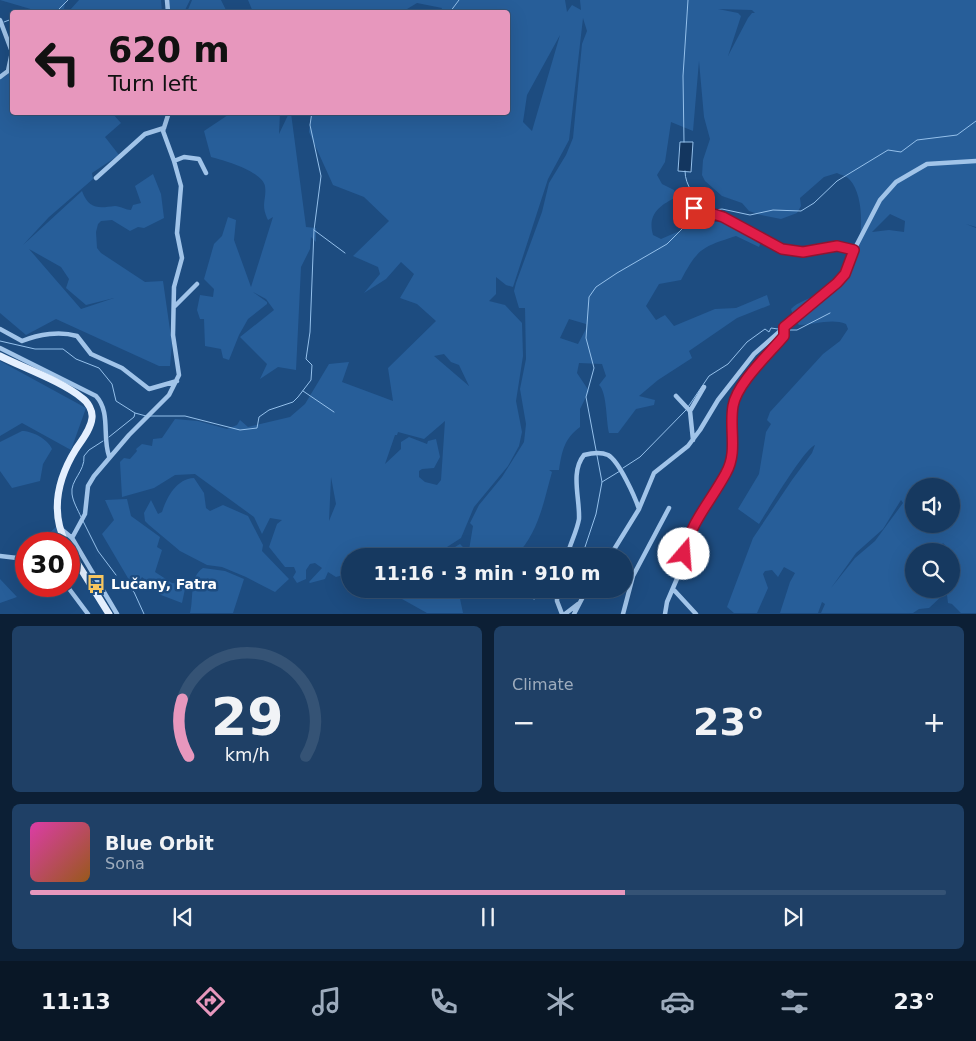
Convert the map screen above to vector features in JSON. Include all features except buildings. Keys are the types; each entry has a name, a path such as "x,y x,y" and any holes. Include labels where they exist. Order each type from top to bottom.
{"main road":[{"path":"0,356 70,390 84,399 90,408 92,418 88,429 69,462 59,488 56,504 61,532"},
{"path":"80,566 103,598 109,614"}],"street":[{"path":"0,20 10,47"},
{"path":"0,77 8,71 10,62"},
{"path":"76,532 82,521 88,486 109,456 169,396 177,381 178,360 173,335 174,287 182,258 177,233 181,186 174,161 164,138 164,128 168,115"},
{"path":"96,178 145,134 164,128"},
{"path":"174,161 184,157 200,159 206,173"},
{"path":"615,548 639,509 654,473 693,440 718,400 754,354 845,274 854,250 880,200 896,182 909,172 927,164 976,161"},
{"path":"694,208 723,217 782,249 803,252 837,246 854,250"},
{"path":"175,306 197,284"},
{"path":"661,614 682,567 687,541 704,507 730,463 735,398 784,336 784,327"},
{"path":"0,329 2,334 22,341 37,335 71,334 81,339 91,354 122,368 144,387 154,388 177,381"},
{"path":"0,348 96,396 102,404 109,456"},
{"path":"693,440 690,411 704,387"},
{"path":"676,396 690,411"},
{"path":"570,548 579,518 576,488 579,461 584,455 596,453 607,455 614,460 636,499 639,509"},
{"path":"624,614 633,576 668,508"},
{"path":"59,527 65,532"},
{"path":"80,553 103,598 117,614"},
{"path":"0,556 15,558"},
{"path":"673,589 696,614"},
{"path":"75,597 88,614"},
{"path":"557,598 564,614 578,604"},
{"path":"574,614 582,598"},
{"path":"665,614 667,602"}],"shaded area":[{"path":"0,0 66,0 64,10 34,10"},
{"path":"79,0 161,0 162,10 70,10"},
{"path":"168,0 190,0 185,10 169,10"},
{"path":"192,0 221,0 226,10 188,10"},
{"path":"248,0 565,0 567,12 572,5 581,10 580,0 976,0 976,227 966,224 976,228 976,613 961,613 952,604 948,603 947,598 960,598 960,543 905,543 905,598 940,598 929,608 919,609 913,613 821,613 825,604 822,602 818,613 780,613 790,582 795,573 784,567 778,577 772,570 765,571 763,574 768,588 757,613 734,613 727,607 753,538 812,453 815,445 795,468 759,524 738,509 759,474 766,432 771,424 767,420 770,412 823,354 840,341 848,329 846,324 840,322 799,325 794,319 791,309 797,304 835,288 847,277 852,268 859,243 861,214 856,189 849,179 837,173 824,177 800,198 801,206 797,213 781,219 749,211 742,203 722,196 705,181 702,175 703,160 710,139 704,117 699,61 693,131 671,122 665,162 657,175 662,184 674,190 677,197 665,203 656,211 652,221 653,235 661,239 691,226 722,221 762,239 759,247 736,236 708,246 692,261 681,280 659,284 646,306 656,320 665,315 674,326 715,309 736,308 767,295 770,305 737,318 689,351 692,358 658,380 639,396 655,400 654,405 636,409 618,433 609,433 604,394 599,385 606,376 602,364 579,363 577,373 589,391 580,409 580,427 567,441 561,457 559,470 549,470 552,472 543,506 530,537 523,548 469,548 473,526 470,523 479,505 502,477 524,442 526,424 520,389 526,359 525,308 519,308 514,291 542,212 549,183 566,155 573,138 582,44 587,31 583,18 569,140 548,179 513,287 506,285 496,277 496,294 489,301 505,305 522,323 523,356 516,401 522,432 519,446 508,466 474,507 461,538 445,548 341,548 341,576 336,577 328,572 325,579 310,583 322,568 315,563 310,564 306,570 306,579 297,583 293,577 296,572 294,567 285,567 269,547 277,524 282,520 270,518 262,534 254,517 195,474 175,475 154,488 122,497 120,462 124,458 130,459 137,451 136,449 142,444 152,446 153,439 162,438 175,419 198,421 227,429 237,425 240,420 248,427 290,417 305,404 329,364 349,362 342,382 393,401 388,368 436,321 417,304 400,298 414,274 401,262 386,279 364,293 380,274 378,267 353,256 389,221 364,197 333,185 309,132 311,115 510,115 510,10 441,10 442,8 417,3 405,10 252,10","holes":["718,9 752,10 755,13 752,13 748,18 728,56 741,16 738,13","560,35 532,131 523,122 527,95","890,214 905,221 904,232 889,230 872,232","569,319 586,324 587,327 578,344 560,338","444,354 451,362 459,365 469,386 434,356","445,421 441,480 437,485 425,482 419,477 419,471 434,468 440,457 436,439 428,441 427,444 409,437 401,442 401,449 385,464 395,435 398,432 424,439","331,477 336,504 329,521","901,500 903,503 875,541 855,558 831,588 856,553 883,529"]},
{"path":"10,67 10,115 114,115 121,123 105,137 119,155 92,173 93,179 49,217 23,245 82,191 91,205 99,207 117,206 131,210 133,205 141,203 135,186 153,174 161,194 164,218 144,228 138,227 130,231 112,220 101,221 96,232 97,248 101,253 145,282 163,281 172,344 170,366 159,366 56,319 26,335 0,313 0,79 7,75","holes":["29,249 61,267 69,279 66,288 86,305 114,298 81,309"]},
{"path":"228,115 280,115 279,134 288,115 291,115 306,227 316,228 316,242 311,237 310,249 301,267 296,370 278,367 260,379 267,364 240,337 274,310 266,299 253,292 267,302 267,304 248,319 229,360 223,358 221,349 205,346 204,319 200,319 197,310 200,295 213,297 214,289 204,279 214,244 222,236 228,217 236,220 234,240 251,287 273,217 268,220 264,205 265,186 262,181 250,171 211,157 204,131"},
{"path":"680,142 693,142 691,172 678,171"},
{"path":"0,361 86,408 71,450 22,423 0,436"},
{"path":"22,431 39,436 52,449 43,464 40,481 12,488 0,471 0,442"},
{"path":"194,478 204,493 206,508 210,511 223,505 248,516 263,545 262,551 289,579 275,592 246,577 222,567 207,565 180,551 145,521 144,513 151,500 158,514 162,512 177,485"},
{"path":"127,499 131,516 160,537 157,547 162,550 155,572 172,583 186,584 182,603 161,595 142,577 135,590 102,534 114,520 105,500"},
{"path":"56,527 57,532 50,532"},
{"path":"460,544 464,548 453,548"},
{"path":"203,568 225,571 244,579 233,613 190,613 194,583"},
{"path":"0,579 17,597 0,603"},
{"path":"460,598 463,613 427,613 402,599"}],"waterway":[{"path":"58,10 68,0"},
{"path":"452,10 459,0"},
{"path":"684,142 683,76 688,0"},
{"path":"4,22 10,20"},
{"path":"150,416 185,416 240,430 257,428 259,417 269,410 293,402 311,380 312,365 306,359 310,332 314,230 321,176 310,125 312,115"},
{"path":"709,211 722,209 750,215 773,210 801,211 814,203 837,181 888,150 901,152 917,140 957,135 976,121"},
{"path":"685,171 687,182 702,209"},
{"path":"585,548 596,514 602,482 586,397 594,368 586,338 589,297 596,287 667,244 695,216 702,213"},
{"path":"314,230 345,253"},
{"path":"787,330 797,330 830,313"},
{"path":"688,407 709,376 728,364 747,342 765,329 769,332 771,328 778,329"},
{"path":"0,341 35,349 63,349 76,359 99,368 112,384 116,401 135,413 134,417 109,437"},
{"path":"303,391 334,412"},
{"path":"623,468 640,457 686,410"},
{"path":"135,413 146,416"},
{"path":"81,517 74,503 73,484 84,462 84,456 89,450 103,441"},
{"path":"602,482 620,471"},
{"path":"83,521 98,551 116,575"},
{"path":"121,580 134,592 144,614"}],"place":[{"name":"Lučany, Fatra","path":"96,584"}],"route":[{"path":"684,554 687,541 704,507 726,473 730,463 733,450 732,408 735,398 784,336 784,327 837,283 845,274 854,250 837,246 803,252 782,249 723,217 694,208"}]}
